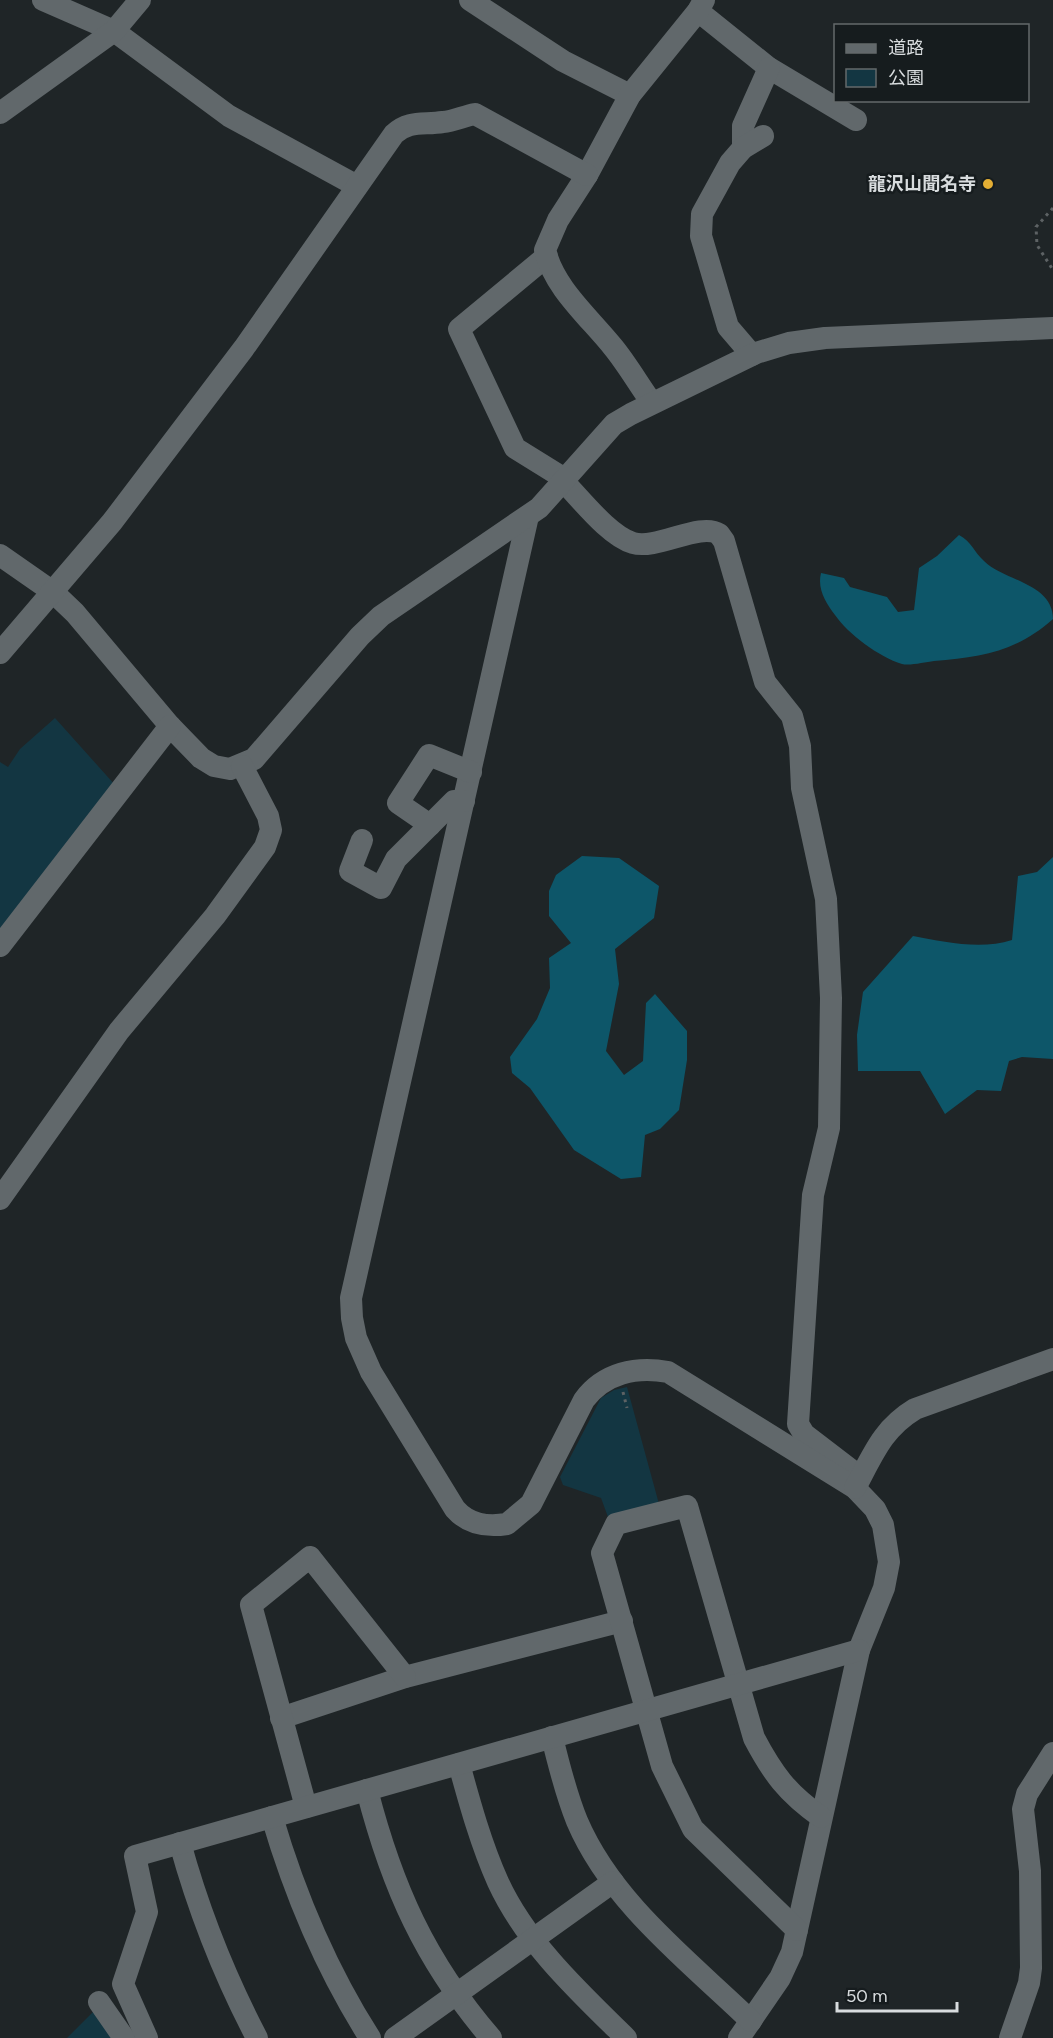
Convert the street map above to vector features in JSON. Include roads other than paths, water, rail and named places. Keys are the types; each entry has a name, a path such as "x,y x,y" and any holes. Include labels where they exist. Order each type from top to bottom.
{"street":[{"path":"44,0 114,31 229,116 357,186"},
{"path":"0,113 114,31 140,0"},
{"path":"470,0 563,60 630,95"},
{"path":"652,403 613,347 587,319 553,273 545,250 558,220 587,175 630,95 701,6 769,68 856,120"},
{"path":"743,148 743,126 769,68"},
{"path":"0,653 112,522 244,348 357,186 402,127 409,123 442,122 475,114 587,175"},
{"path":"752,356 728,327 701,236 702,214 730,163 743,148 763,136"},
{"path":"547,256 459,328 515,448 564,480 612,531 633,543 652,543 706,531 719,534 724,541 765,682 792,716 800,746 801,788 826,899 831,998 829,1128 813,1195 798,1424 804,1434 858,1483 883,1525 889,1562 884,1588 858,1650 792,1952 780,1978 745,2029 613,1882 578,1822 565,1787 552,1737"},
{"path":"0,555 53,592 75,613 170,726 201,758 214,766 230,769 242,766 254,759 360,636 381,616 539,508 614,424 652,403 752,356 789,344 825,338 1053,328"},
{"path":"528,516 353,1285 352,1318 356,1338 371,1372 455,1509 462,1517 474,1523 495,1526 507,1524 517,1518 531,1504 584,1400 595,1386 636,1370 668,1372 858,1483"},
{"path":"0,946 170,726"},
{"path":"430,825 398,803 429,755 471,772"},
{"path":"0,1199 119,1031 215,916 266,847 271,830 268,816 242,766"},
{"path":"362,840 350,871 381,888 396,859 454,801 464,801"},
{"path":"858,1483 880,1441 896,1420 915,1409 1053,1359"},
{"path":"797,1930 693,1829 662,1766 602,1553 616,1524 687,1506 754,1738 772,1772 794,1798 821,1817"},
{"path":"306,1807 251,1605 310,1557 405,1677"},
{"path":"281,1718 405,1677 622,1621"},
{"path":"147,2038 123,1984 147,1911 135,1856 858,1650"},
{"path":"1010,2038 1029,1983 1031,1968 1030,1871 1023,1809 1027,1794 1053,1753"},
{"path":"459,1764 478,1831 499,1884 534,1939 579,1992 626,2038"},
{"path":"367,1790 384,1854 403,1903 432,1959 491,2038"},
{"path":"272,1817 288,1872 318,1944 370,2038"},
{"path":"180,1843 209,1937 232,1991 257,2038"},
{"path":"395,2038 613,1882"},
{"path":"99,2002 124,2038"}],"place":[{"name":"龍沢山聞名寺","path":"988,184"}]}
